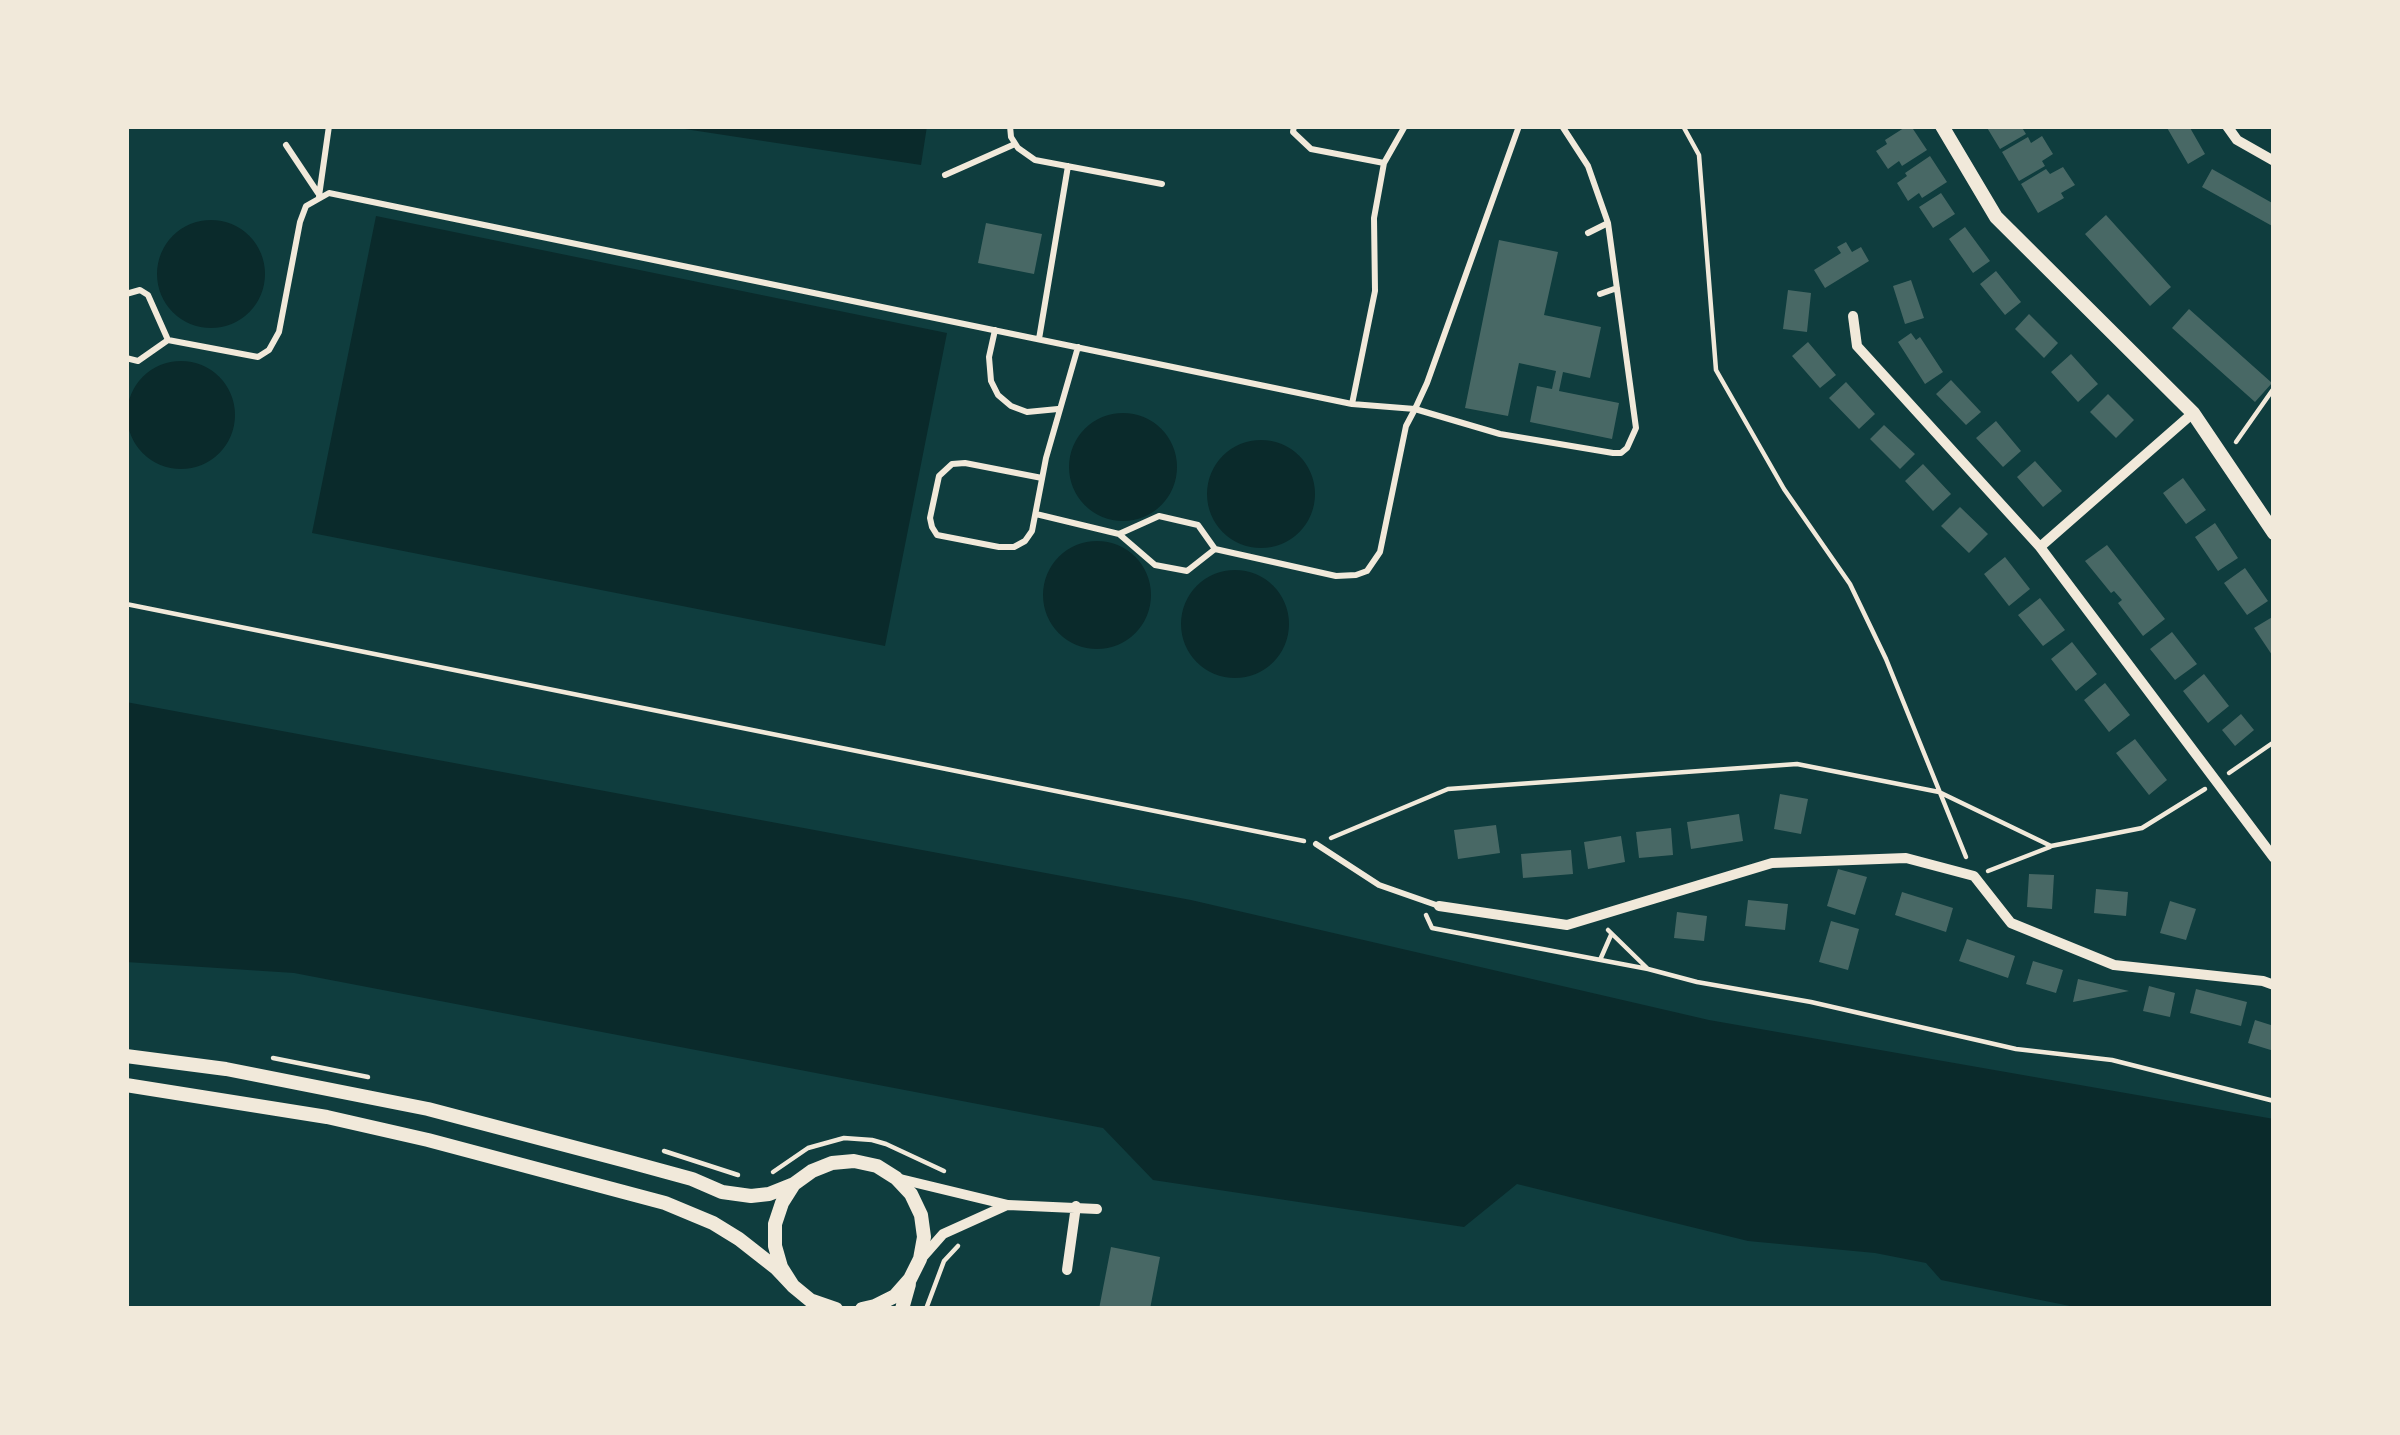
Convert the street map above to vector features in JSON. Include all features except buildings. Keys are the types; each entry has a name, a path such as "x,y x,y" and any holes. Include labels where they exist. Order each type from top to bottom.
{"street":[{"path":"1942,126 1996,218 2193,413 2274,533"},
{"path":"2228,126 2237,140 2274,161"},
{"path":"1853,316 1857,346 2040,547 2274,858"},
{"path":"2040,547 2193,413"},
{"path":"1439,906 1567,925 1772,862 1906,858 1974,876 2011,923 2114,965 2264,981 2274,986"},
{"path":"126,1056 226,1069 428,1109 692,1179 722,1192 769,1194 832,1163 877,1166 911,1194 921,1215 920,1259 902,1309"},
{"path":"126,1085 328,1117 665,1203 739,1239 814,1304 836,1309"},
{"path":"896,1178 1008,1205 1097,1209"},
{"path":"793,1286 781,1267 775,1224 794,1184"},
{"path":"920,1259 944,1234 1008,1205"},
{"path":"1067,1270 1076,1206"},
{"path":"862,1309 895,1296 910,1280"}],"lane":[{"path":"320,196 329,126"},
{"path":"1010,126 1015,144 1035,160 1162,184"},
{"path":"1294,126 1293,132 1311,149 1384,163"},
{"path":"1352,404 1375,290 1374,218 1384,163 1405,126"},
{"path":"1119,534 1159,516 1198,525 1215,549 1336,576 1367,571 1380,552 1406,426 1519,126"},
{"path":"126,358 138,361 168,340 258,357 269,350 279,332 306,206 329,193 1352,404 1415,409 1499,434 1621,453 1636,428 1608,223 1588,166 1562,126"},
{"path":"944,175 1015,144"},
{"path":"286,145 320,196"},
{"path":"1039,339 1068,166"},
{"path":"1588,233 1608,223"},
{"path":"1600,294 1617,288"},
{"path":"126,294 140,290 148,295 168,340"},
{"path":"995,330 989,357 998,395 1027,412 1058,410"},
{"path":"1042,478 952,464 939,476 930,518 938,535 1014,547 1024,541 1032,531 1058,410 1078,347"},
{"path":"1035,514 1119,534 1155,565 1187,571 1215,549"},
{"path":"1316,844 1379,884 1439,906"}],"path":[{"path":"1683,126 1699,155 1716,370 1784,489 1850,584 1886,659 1974,876 2051,846 2142,828 2274,742"},
{"path":"2224,458 2274,388"},
{"path":"126,604 1316,844 1448,789 1798,764 1940,792 2051,846"},
{"path":"1596,916 1648,969"},
{"path":"1432,928 1811,1002 2016,1049 2112,1060 2274,1101"},
{"path":"1600,960 1611,935"},
{"path":"263,1057 375,1078"},
{"path":"761,1176 808,1148 844,1138 886,1144 954,1175"},
{"path":"658,1150 752,1177"},
{"path":"926,1309 944,1261 964,1241"}],"water":[{"path":"665,126 927,126 921,165"},
{"path":"376,216 947,333 885,646 312,533"},
{"path":"211,220 249,236 265,274 249,312 211,328 173,312 157,274 173,236"},
{"path":"181,361 219,377 235,415 219,453 181,469 143,453 127,415 143,377"},
{"path":"1123,413 1161,429 1177,467 1161,505 1123,521 1085,505 1069,467 1085,429"},
{"path":"1261,440 1299,456 1315,494 1299,532 1261,548 1223,532 1207,494 1223,456"},
{"path":"1097,541 1135,557 1151,595 1135,633 1097,649 1059,633 1043,595 1059,557"},
{"path":"1235,570 1273,586 1289,624 1273,662 1235,678 1197,662 1181,624 1197,586"},
{"path":"126,702 1191,900 1709,1020 2274,1119 2274,1309 2085,1309 1941,1280 1926,1263 1875,1253 1748,1241 1517,1184 1464,1227 1153,1180 1103,1128 294,973 126,962"}]}
